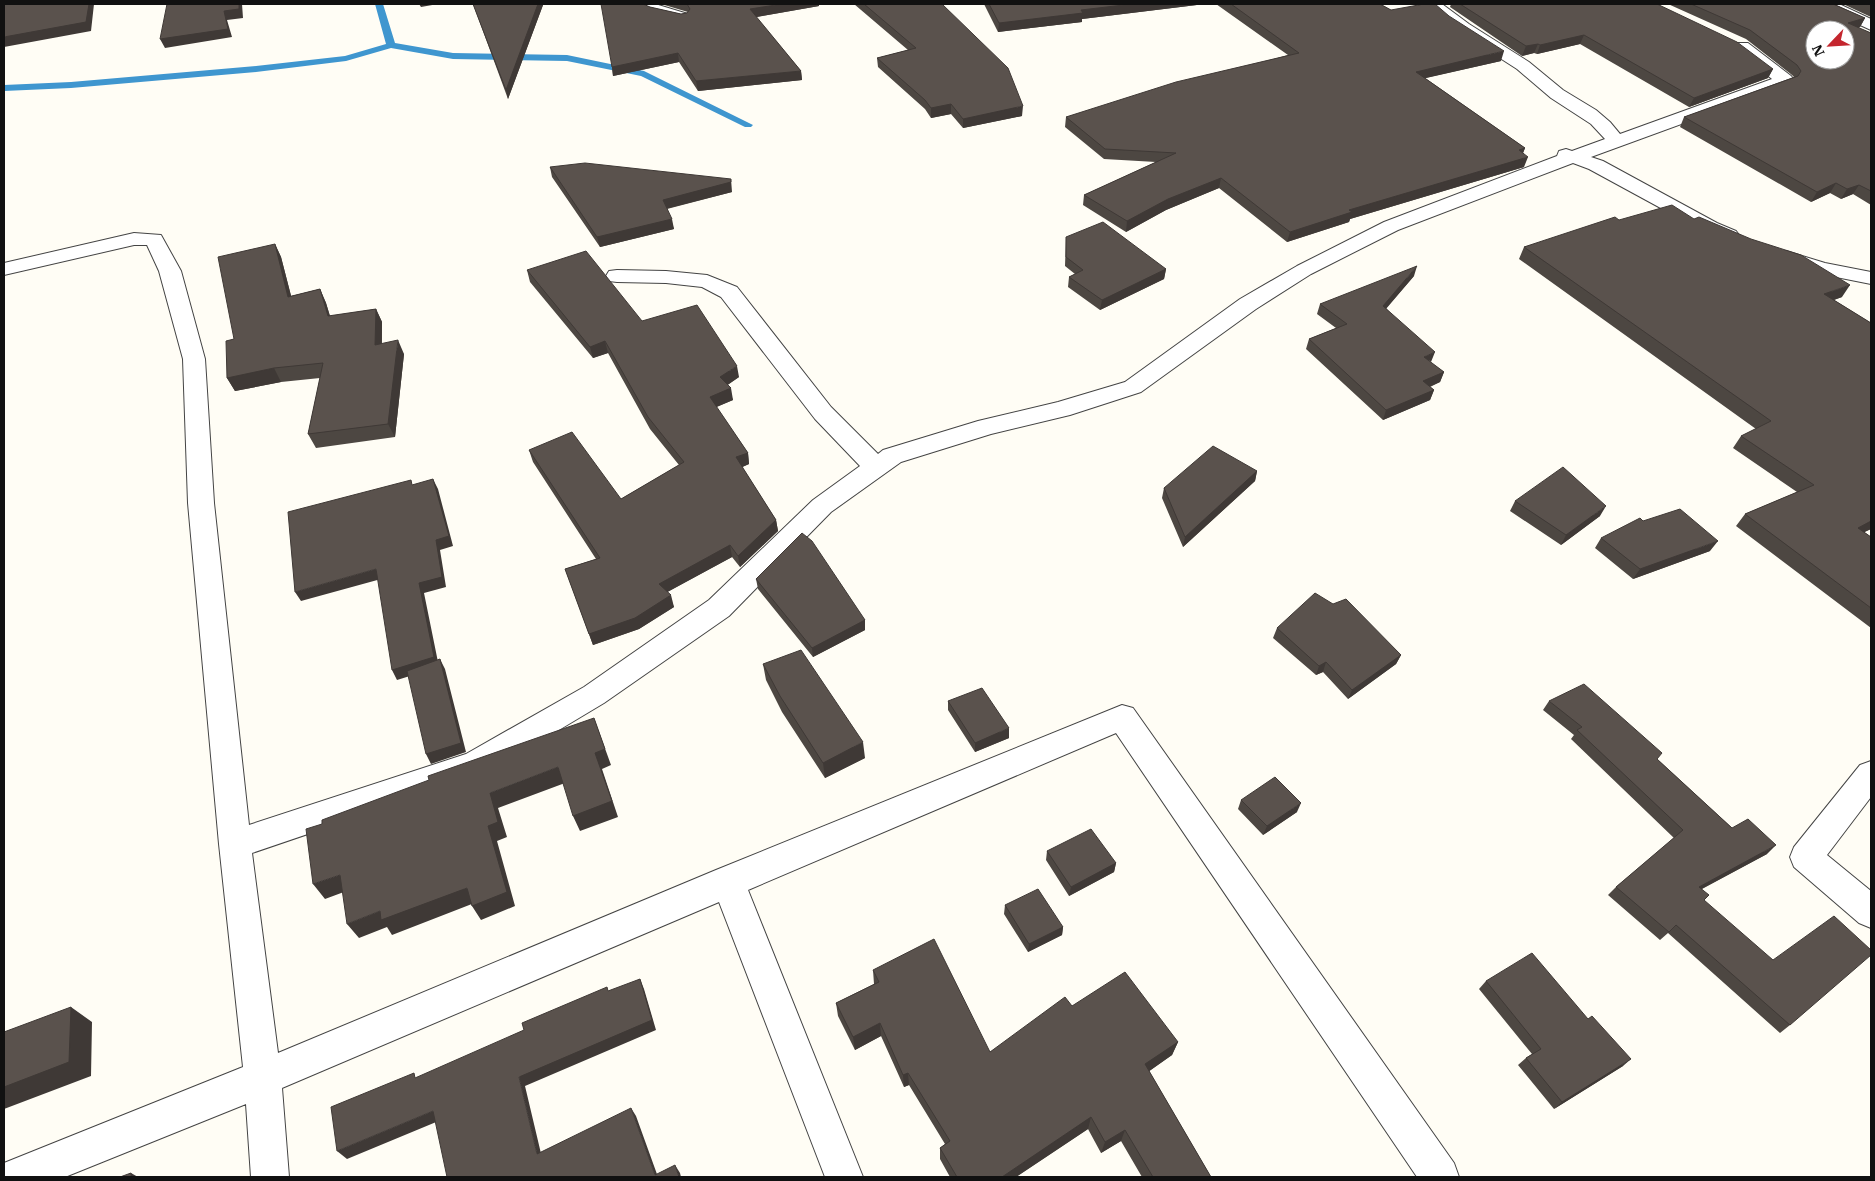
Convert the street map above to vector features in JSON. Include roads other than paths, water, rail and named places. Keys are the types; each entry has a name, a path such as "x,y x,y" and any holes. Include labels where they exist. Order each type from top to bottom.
{"street":[{"path":"643,4 658,11 682,17"},
{"path":"1433,4 1473,35 1520,63 1554,92 1599,121 1609,131 1615,141"},
{"path":"1827,4 1871,25"},
{"path":"235,844 476,764 544,725 594,695 719,608 822,506 892,456 987,426 1062,409 1133,387 1248,304 1304,270 1391,226 1615,141 1785,80 1739,45 1722,37"},
{"path":"1560,153 1596,165 1710,226 1744,241"},
{"path":"4,269 134,239 154,239 170,271 194,359 201,503 235,844 263,1078 270,1177"},
{"path":"1769,251 1821,268 1871,278"},
{"path":"617,276 666,277 708,281 729,292 823,413 876,467"},
{"path":"18,1177 263,1078 1122,717 1440,1177"},
{"path":"1871,774 1806,857 1871,912"},
{"path":"728,881 844,1177"}],"waterway":[{"path":"379,4 391,45"},
{"path":"4,88 71,85 256,69 346,58 391,45"},
{"path":"391,45 453,56 567,58 644,74 748,125"}]}
